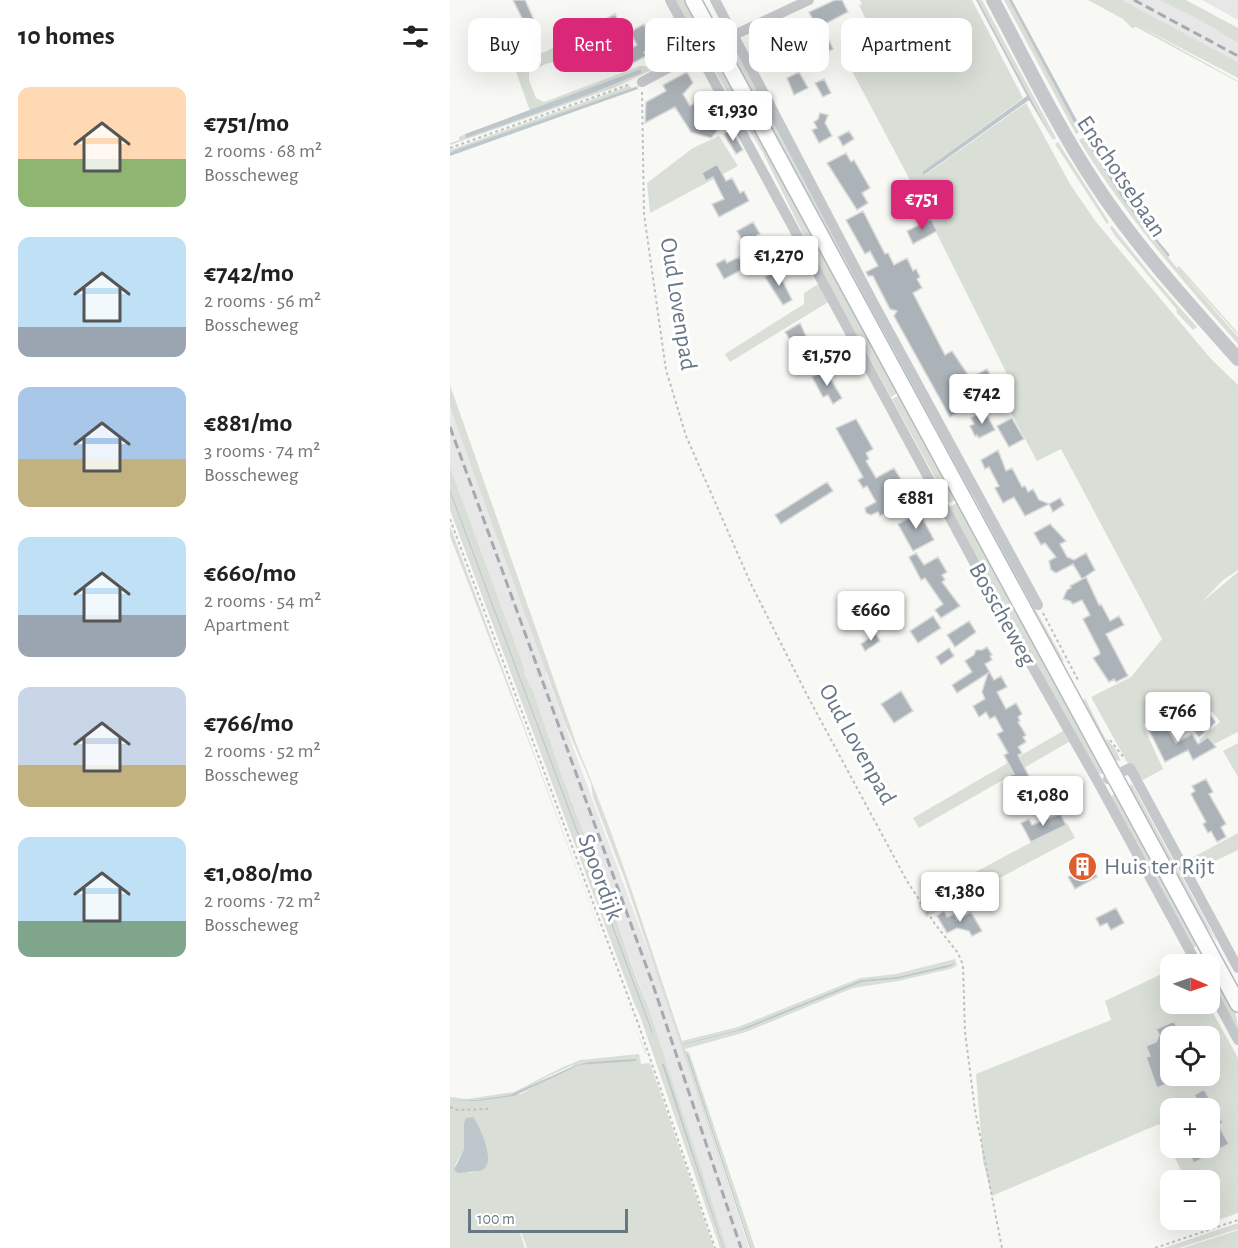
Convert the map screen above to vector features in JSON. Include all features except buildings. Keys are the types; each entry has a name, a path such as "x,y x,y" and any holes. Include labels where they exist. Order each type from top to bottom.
{"main road":[{"name":"Bosscheweg","path":"693,0 703,18"},
{"name":"Bosscheweg","path":"732,72 1238,1004"}],"street":[{"name":"Bosscheweg","path":"670,0 680,18"},
{"name":"Bosscheweg","path":"715,0 725,18"},
{"path":"737,34 809,0"},
{"name":"Enschotsebaan","path":"993,0 1069,141 1096,186 1160,271 1238,359"},
{"name":"Bosscheweg","path":"737,41 873,302 984,502 1038,605"},
{"path":"642,82 661,72"},
{"name":"Bosscheweg","path":"709,72 995,601 1099,784 1192,954"},
{"path":"969,510 984,502"},
{"path":"1099,784 1130,768 1238,969"},
{"path":"1220,1006 1238,1040"}],"path":[{"path":"450,148 629,84 642,82"},
{"name":"Oud Lovenpad","path":"642,82 644,214 669,381 686,436 751,584 802,685 907,880 935,924 958,953 963,965 965,1032 975,1110 1002,1248"},
{"name":"Spoordijk","path":"450,519 639,1026 715,1248"},
{"name":"Bosscheweg","path":"1038,605 1082,688"},
{"path":"1109,739 1123,753 1130,768"},
{"path":"450,1107 458,1110 488,1108"},
{"path":"1155,1248 1238,1220"}],"shaded area":[{"path":"675,0 686,0 695,18 685,18"},
{"path":"860,0 972,0 1023,98 922,172 925,175 1026,103 1070,184 1096,222 1211,359 1238,385 1238,570 1222,581 1202,602 1238,572 1238,732 1204,749 1199,740 1220,722 1212,711 1178,733 1169,714 1143,725 1163,769 1143,780 1127,762 1091,697 1131,677 1162,639 1061,449 1037,461 1001,394 1013,386 911,182 853,72 972,72 972,18 865,18 859,5 862,4"},
{"path":"976,0 1053,140 1029,100 924,175 922,172 1027,96"},
{"path":"978,0 982,0 1056,138 1053,140"},
{"path":"1004,0 1009,0 1078,129 1081,128 1087,138 1085,140 1117,189 1177,268 1179,266 1238,333 1238,335 1178,268 1238,337 1238,344 1154,245 1097,168 1079,140 1084,137 1081,131 1076,134"},
{"path":"1009,0 1012,0 1081,128 1078,130"},
{"path":"1088,0 1122,0 1238,62 1238,78 1139,26 1238,82 1136,27 1132,28 1123,19"},
{"path":"1122,0 1159,0 1196,18 1238,43 1238,62"},
{"path":"1159,0 1186,0 1238,28 1238,43 1196,18"},
{"path":"1202,0 1238,0 1238,20"},
{"path":"553,48 553,62 541,66 541,54"},
{"path":"737,51 886,337 972,492 968,494 737,68"},
{"path":"640,66 645,66 645,72 647,72 616,87 450,145 465,134 466,137 585,96 642,73 641,69 530,111 516,72 529,72 529,80 536,98 544,102 624,72 633,72 633,69"},
{"path":"641,69 642,73 585,96 466,138 465,134"},
{"path":"715,72 724,72 899,392 891,397 818,264 763,153"},
{"path":"639,85 638,90 638,87 450,153 450,150 629,86 632,88"},
{"path":"636,87 638,89 450,156 450,153 458,149"},
{"path":"719,136 738,166 650,213 647,183 693,148"},
{"path":"1087,138 1135,213 1170,255 1168,257 1124,201 1085,140"},
{"path":"1058,142 1109,222 1107,224 1055,144"},
{"path":"1112,226 1197,327 1193,330 1176,312 1177,310 1116,237 1110,228"},
{"path":"820,283 830,301 730,362 725,354 804,304 804,293"},
{"path":"450,385 579,751 620,858 682,1041 738,1027 860,978 896,974 955,959 957,966 950,969 853,988 746,1032 685,1049 689,1052 755,1248 751,1248 686,1053 749,1248 625,880 593,797 591,783 564,721 450,408","holes":["955,963 956,965 897,979 862,982 746,1029 683,1044 738,1030 861,980 897,977"]},
{"path":"900,395 957,499 949,503 892,399"},
{"path":"450,409 661,985 749,1248 727,1248 641,989 450,467"},
{"path":"450,467 648,1007 727,1248 724,1248 663,1063 723,1248 720,1248 640,1016 450,510 450,493 655,1042 450,489"},
{"path":"450,489 651,1027 655,1042 450,493"},
{"path":"959,502 1104,772 1102,774 1098,773 1062,711 949,507"},
{"path":"983,514 1064,661 1059,662 981,516"},
{"path":"450,526 618,981 450,536"},
{"path":"1085,698 1106,740 1116,750 1121,761 1113,760 1082,704"},
{"path":"1209,714 1216,722 1199,737 1192,728"},
{"path":"1063,731 1069,742 919,828 913,818"},
{"path":"1238,743 1238,777 1223,751"},
{"path":"1132,784 1216,941 1196,913 1127,787"},
{"path":"1117,792 1186,921 1196,946 1191,949 1111,796"},
{"path":"1067,823 1075,838 926,917 918,903"},
{"path":"1238,833 1238,850 1192,872 1186,861"},
{"path":"956,963 949,967 897,979 862,982 746,1029 683,1045 738,1030 861,980 897,977"},
{"path":"1160,975 1160,1014 1214,1014 1238,1058 1238,1213 1220,1219 1220,1170 1181,1170 1175,1158 1220,1158 1220,1098 1160,1098 1160,1126 1159,1124 992,1196 983,1161 976,1074 1111,1020 1105,1001"},
{"path":"1220,987 1236,1014 1238,1030 1220,1000"},
{"path":"686,1053 688,1054 751,1248 750,1248"},
{"path":"639,1054 641,1064 650,1063 714,1248 527,1248 521,1232 525,1248 450,1248 450,1097 467,1099 514,1092 580,1060","holes":["637,1060 579,1065 521,1094 476,1100 516,1094 571,1066 588,1062","464,1123 480,1171 469,1173 455,1165 464,1149"]},
{"path":"636,1059 636,1061 579,1065 514,1096 477,1101 450,1100 476,1100 510,1095 576,1065"},
{"path":"662,1064 664,1064 724,1248 723,1248"},
{"path":"473,1117 486,1147 487,1164 480,1171 458,1173 454,1170 464,1149 464,1123 466,1118"},
{"path":"1238,1223 1238,1229 1179,1248 1164,1248 1220,1230"},
{"path":"1238,1230 1238,1248 1183,1248"}],"railway":[{"path":"1134,0 1238,56"},
{"path":"450,427 652,982 741,1248"}],"place":[{"name":"Huis ter Rijt","path":"1083,866"}]}
